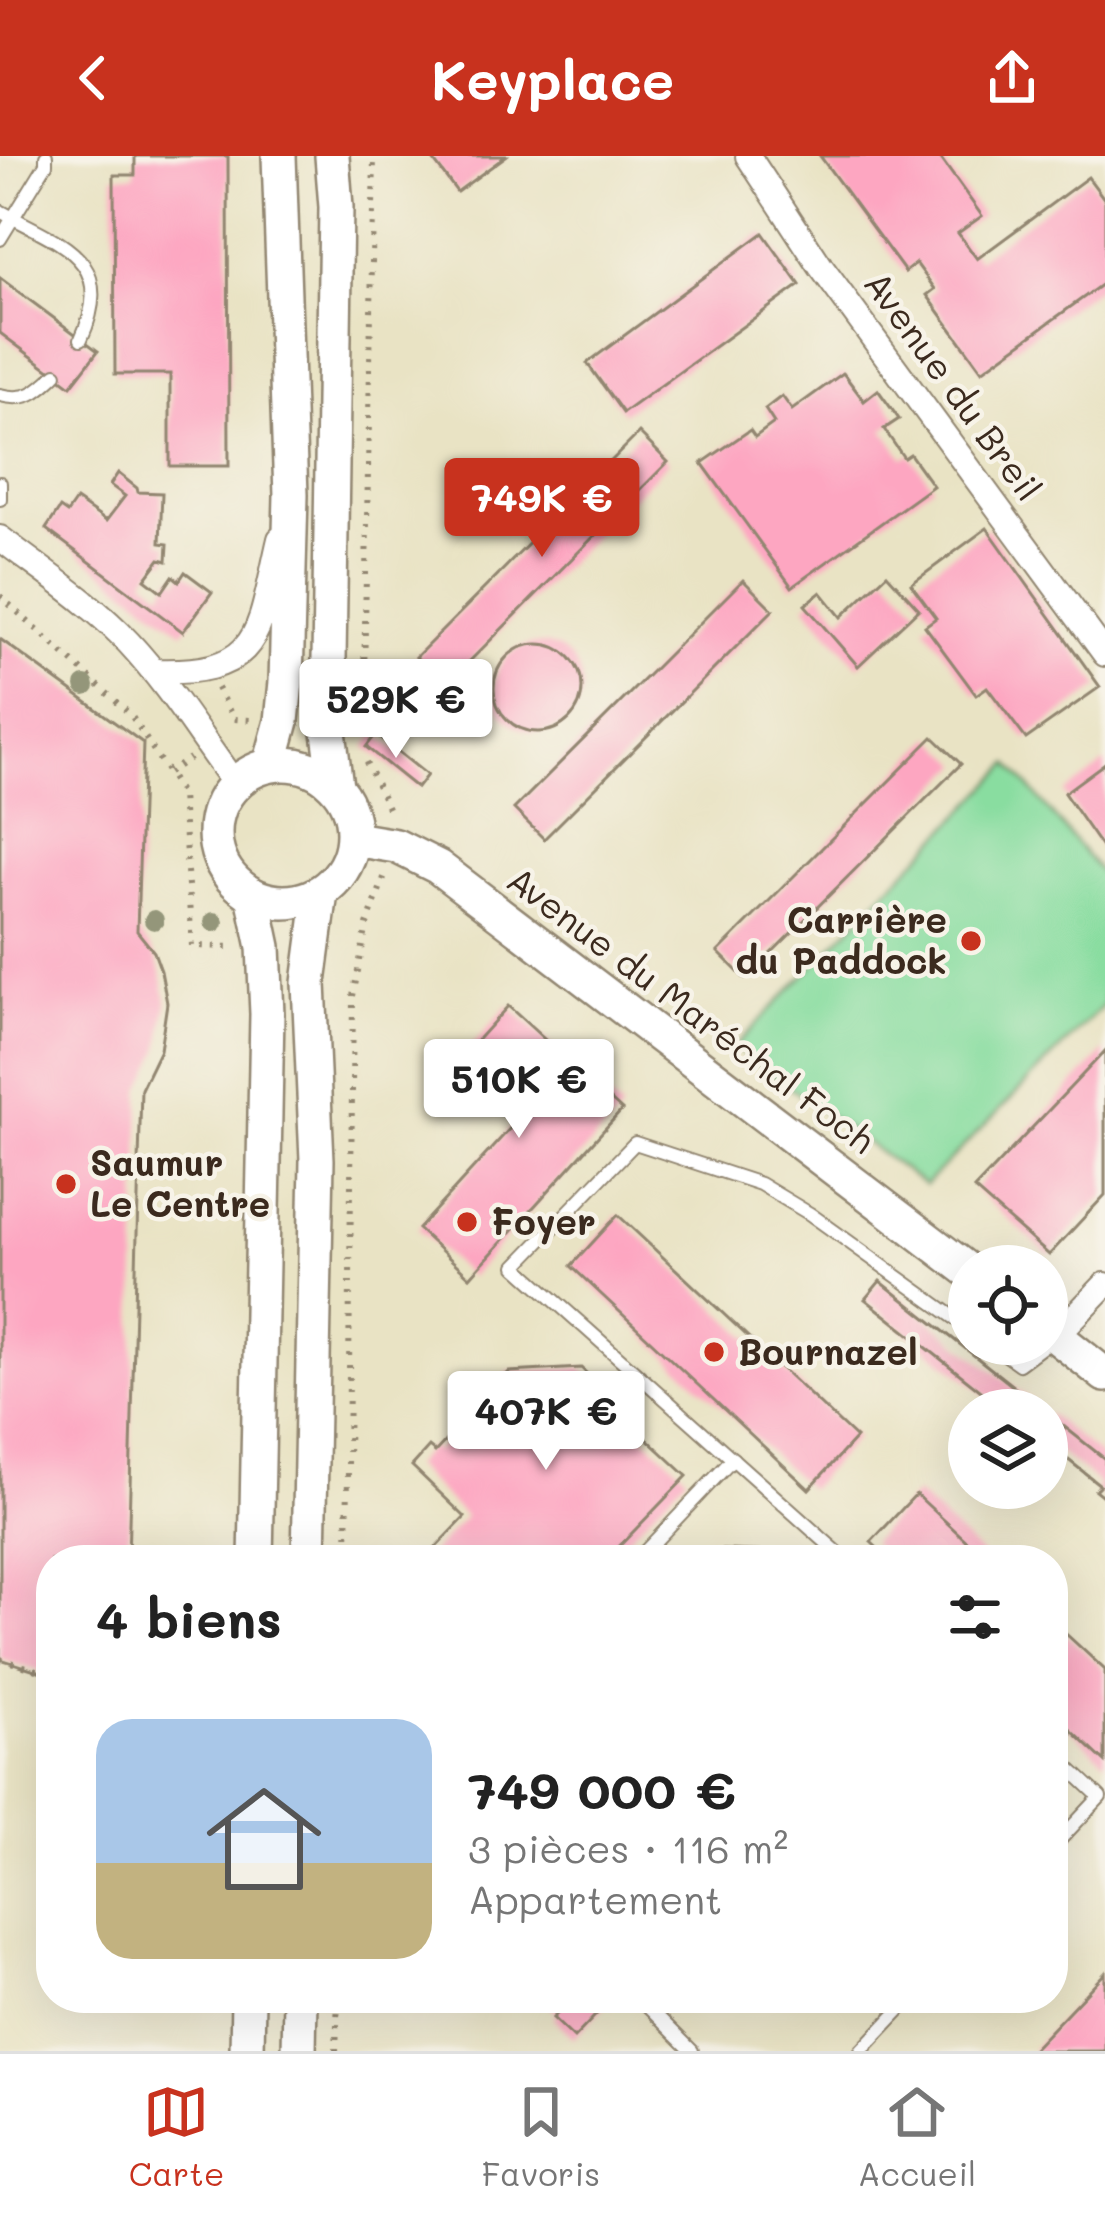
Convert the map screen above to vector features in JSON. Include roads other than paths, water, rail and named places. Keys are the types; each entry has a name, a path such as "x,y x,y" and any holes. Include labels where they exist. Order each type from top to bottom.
{"main road":[{"path":"270,765 282,722 286,682 291,495 279,156"},
{"path":"332,156 336,207 328,724 336,786 352,820 353,839 344,869 321,892 300,901 276,902 253,895 235,882 215,844 215,822 235,784 270,765 306,767 336,786"},
{"name":"Avenue du Maréchal Foch","path":"353,839 396,846 438,867 948,1254"},
{"path":"309,1545 317,1160 309,983 321,892"},
{"path":"253,895 264,947 267,1014 256,1545"},
{"path":"1068,1351 1105,1375"},
{"path":"247,2051 248,2013"},
{"path":"298,2051 299,2013"}],"street":[{"name":"Avenue du Breil","path":"748,156 821,267 1105,654"},
{"path":"154,671 210,671 244,650 261,619 291,495"},
{"path":"0,538 97,612 154,671 235,784"},
{"path":"1068,1320 1105,1285"}],"lane":[{"path":"0,239 6,215 46,164 46,156"},
{"path":"6,215 74,253 92,275 93,306 81,339"},
{"path":"0,394 13,398 34,395 56,374"},
{"path":"0,483 0,499"},
{"path":"829,1545 516,1266 634,1143 760,1184 948,1313"},
{"path":"651,1545 733,1459"},
{"path":"1068,1767 1100,1797 1068,1831"},
{"path":"654,2013 692,2051"},
{"path":"861,2051 897,2013"}],"place":[{"name":"Carrière du Paddock","path":"971,941"},
{"name":"Saumur Le Centre","path":"66,1184"},
{"name":"Foyer","path":"467,1222"},
{"name":"Bournazel","path":"714,1352"}]}
